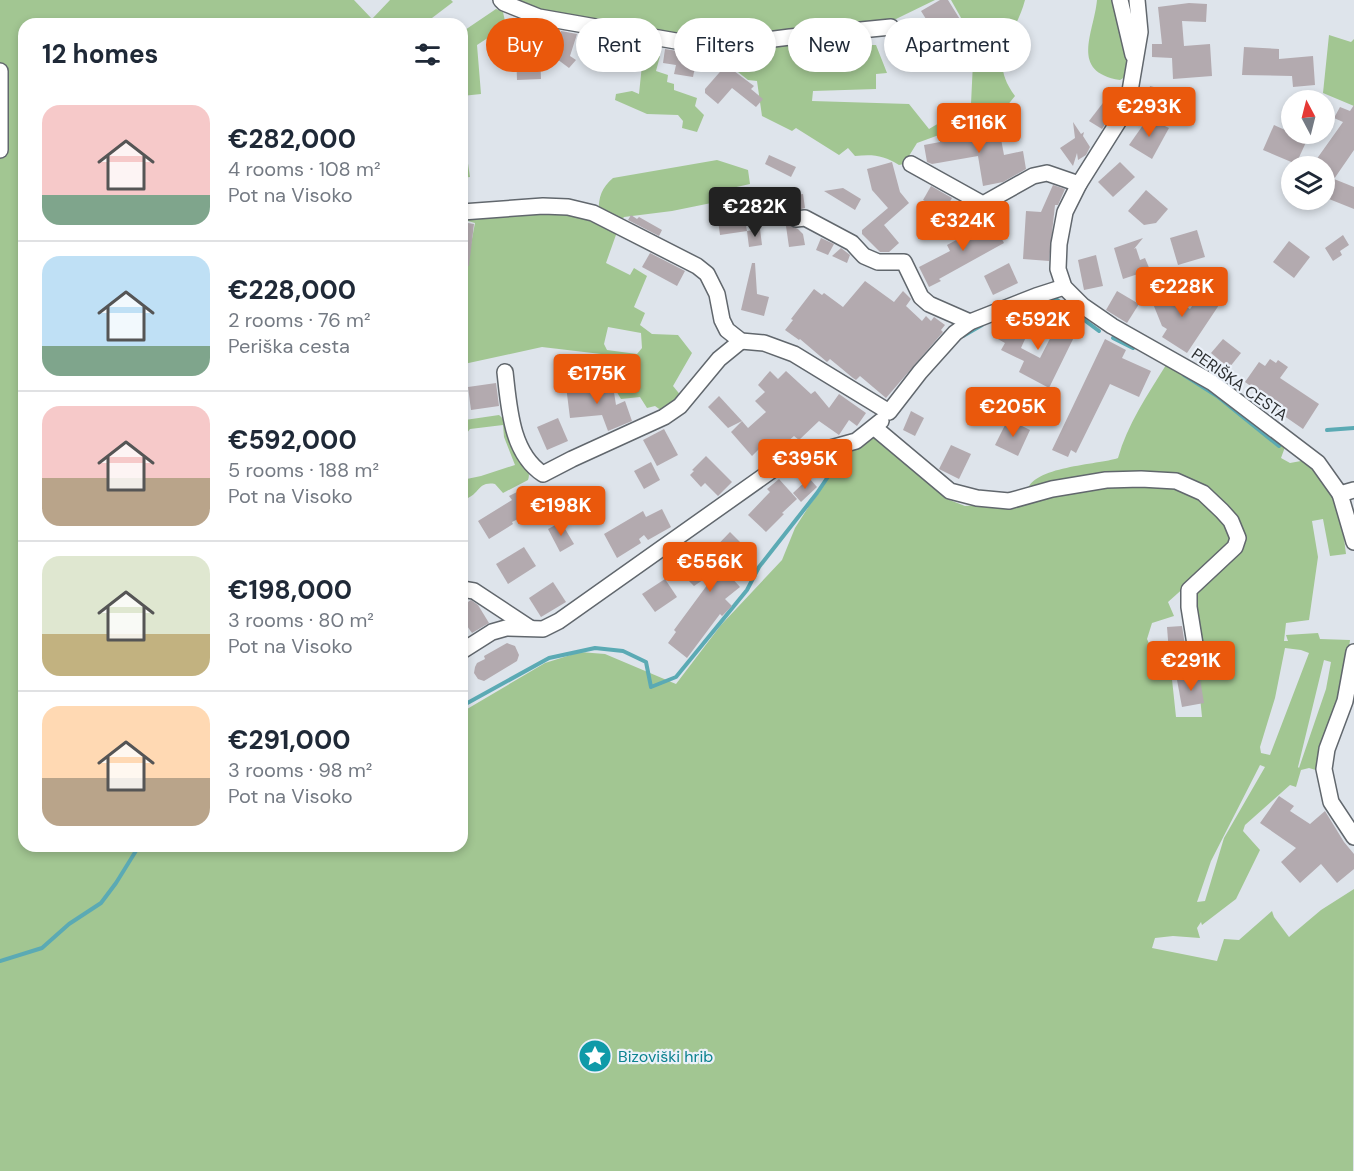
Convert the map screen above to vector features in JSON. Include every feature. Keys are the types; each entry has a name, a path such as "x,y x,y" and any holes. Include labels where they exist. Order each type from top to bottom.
{"street":[{"path":"501,0 539,17 710,47 884,28"},
{"path":"1120,0 1135,61"},
{"path":"468,647 492,632 506,628 543,629 559,621 777,466 798,457 846,445 874,428 955,333 970,322 1064,287 1058,269 1059,244 1065,212 1079,184 1125,111 1140,32 1137,0"},
{"path":"0,71 0,150"},
{"path":"911,164 983,204 1033,176 1047,173 1079,184"},
{"path":"468,212 543,206 568,207 593,213 697,266 707,274 717,294 727,330 741,341 764,343 794,354 889,412"},
{"path":"796,219 805,218 852,243 864,256 878,262 904,262 921,297 929,304 970,322"},
{"name":"PERIŠKA CESTA","path":"1064,287 1083,306 1112,326 1213,383 1318,463 1347,492 1354,542"},
{"path":"505,372 510,415 522,450 535,469 543,474 664,417 680,406 719,359 741,341"},
{"path":"874,428 950,491 977,498 1009,501 1052,489 1106,480 1142,478 1176,482 1203,493 1232,521 1238,538 1235,547 1189,590 1189,607 1199,669"},
{"path":"468,590 474,591 533,630"},
{"path":"1354,652 1345,701 1327,749 1324,769 1332,802 1354,837"}],"green space":[{"path":"0,0 354,0 371,18 18,18 18,852 468,852 468,708 545,663 580,652 605,654 676,684 721,625 782,560 795,528 847,451 877,435 924,474 947,499 965,506 1015,503 1067,489 1108,483 1151,482 1179,486 1205,499 1229,525 1233,544 1168,602 1174,616 1152,623 1147,639 1158,664 1171,670 1176,717 1202,717 1198,677 1204,676 1195,622 1194,595 1203,582 1226,564 1238,549 1242,536 1240,525 1234,515 1223,502 1206,490 1176,476 1162,474 1105,476 1027,492 1031,483 1052,472 1118,458 1132,422 1166,365 1203,387 1285,447 1281,458 1290,463 1301,461 1308,464 1332,496 1343,531 1346,554 1330,556 1323,519 1312,521 1318,557 1309,620 1286,623 1284,641 1288,641 1286,635 1318,633 1320,639 1350,640 1344,685 1322,750 1319,771 1309,768 1301,770 1296,787 1290,785 1245,825 1243,831 1260,850 1236,899 1202,925 1201,922 1197,928 1200,938 1173,936 1155,938 1152,948 1217,961 1224,939 1239,940 1272,911 1289,937 1321,910 1354,889 1353,1171 0,1171","holes":["1285,648 1309,653 1270,755 1261,753 1260,747 1275,698","1324,660 1331,662 1326,689 1299,768","1260,765 1265,767 1224,838 1205,901 1197,902 1211,861"]},
{"path":"390,0 451,0 453,2 432,18 373,18"},
{"path":"516,0 935,0 898,18 884,18 884,21 874,23 872,23 872,18 788,18 788,32 776,33 776,18 674,18 674,36 662,34 662,18 576,18 552,14"},
{"path":"951,0 1025,0 1019,18 961,18"},
{"path":"1097,0 1116,0 1129,55 1125,77 1120,80 1104,76 1094,69 1090,60 1088,49"},
{"path":"496,9 503,12 504,18 486,18 486,39 477,45 481,94 468,95 468,28"},
{"path":"1329,35 1351,42 1354,39 1354,106 1335,98 1335,90 1323,90"},
{"path":"788,44 788,72 872,72 872,45 876,45 884,65 884,72 887,73 876,74 876,89 813,91 812,101 909,104 929,129 971,104 973,72 1004,72 1015,96 1002,112 917,143 904,164 899,165 878,156 855,156 848,148 839,155 796,128 792,131 762,116 757,81 748,80 738,72 776,72 776,45"},
{"path":"641,72 659,72 668,75 667,82 674,84 674,90 697,98 695,106 704,115 697,132 682,128 683,121 678,115 647,114 615,100 616,94 632,91 639,94"},
{"path":"717,160 748,170 750,184 732,188 731,199 672,211 624,217 619,223 599,211 601,193 613,178"},
{"path":"574,212 617,232 606,263 630,275 634,268 647,276 634,307 645,313 640,325 652,334 678,335 692,353 673,386 682,397 662,411 655,406 647,408 640,397 621,399 609,379 581,383 580,369 601,366 601,354 542,347 468,363 468,260 475,223 468,221 469,215","holes":["608,327 641,333 642,348 637,354 607,350 604,344"]},
{"path":"499,415 509,429 516,455 528,469 528,480 503,493 495,484 484,485 468,498 468,479 515,465 504,437 503,425 470,429 468,432 468,420"}],"building":[{"path":"940,0 948,0 959,18 925,18 921,11"},
{"path":"1189,3 1207,4 1206,22 1182,21 1184,46 1210,44 1212,76 1173,79 1172,58 1152,57 1152,44 1162,44 1158,7"},
{"path":"564,32 576,34 570,56 576,60 569,68 564,64"},
{"path":"1244,47 1279,49 1279,59 1313,56 1315,85 1293,87 1292,76 1242,75"},
{"path":"665,49 674,50 674,65 663,63"},
{"path":"517,72 541,72 541,79 517,80"},
{"path":"674,72 694,72 693,77 674,74"},
{"path":"720,72 735,72 754,86 751,89 763,99 756,107 732,88 718,104 705,93 705,89"},
{"path":"1150,86 1187,96 1183,111 1146,101"},
{"path":"1106,99 1116,107 1102,129 1089,121"},
{"path":"1354,105 1354,150 1335,178 1335,156 1319,156 1327,144 1335,144 1335,133 1343,122 1335,118 1340,107 1350,111"},
{"path":"1148,118 1169,128 1152,159 1129,145"},
{"path":"1073,122 1081,134 1084,132 1083,136 1090,147 1086,155 1078,160 1077,153 1073,166 1060,148 1075,138"},
{"path":"998,123 1004,155 1023,151 1026,169 1003,182 983,186 978,156 932,164 927,162 924,145 984,128 984,125"},
{"path":"1274,125 1281,128 1281,144 1305,144 1300,156 1281,158 1263,150"},
{"path":"769,155 796,167 791,177 765,164"},
{"path":"892,162 900,192 909,203 884,225 899,243 889,252 880,252 862,234 862,230 888,208 872,190 867,169"},
{"path":"1120,162 1135,177 1113,197 1098,182"},
{"path":"1335,179 1354,187 1354,209 1335,201"},
{"path":"1053,185 1065,189 1058,205 1055,205 1049,261 1023,259 1026,211 1041,212"},
{"path":"931,186 952,198 944,212 923,200"},
{"path":"843,188 861,199 855,210 824,191"},
{"path":"1146,190 1168,209 1156,223 1144,225 1128,211"},
{"path":"803,194 805,208 782,214 787,218 789,225 803,234 805,245 789,247 785,219 765,221 762,200"},
{"path":"743,209 747,231 720,235 717,213"},
{"path":"631,215 662,230 659,236 628,220"},
{"path":"991,219 1004,243 939,279 941,281 929,287 919,267 950,251 947,245"},
{"path":"468,223 474,224 468,266"},
{"path":"760,229 762,245 749,247 747,231"},
{"path":"1197,230 1205,257 1178,265 1170,238"},
{"path":"1343,235 1349,245 1340,251 1342,255 1333,261 1325,248"},
{"path":"821,238 834,244 828,255 816,250"},
{"path":"1143,238 1134,249 1136,248 1140,260 1145,258 1150,270 1123,279 1114,248"},
{"path":"1289,241 1310,257 1294,278 1273,262"},
{"path":"841,248 850,255 847,263 832,256"},
{"path":"650,253 685,271 677,286 642,267"},
{"path":"1096,255 1103,286 1084,290 1078,260"},
{"path":"752,263 755,263 757,294 769,297 764,316 741,310"},
{"path":"1009,263 1018,283 993,295 984,276"},
{"path":"865,281 894,302 903,291 911,299 906,306 922,321 926,316 931,321 934,317 945,325 941,330 943,332 886,398 860,376 856,380 830,359 827,362 800,339 785,330 814,289 822,295 824,293 843,307"},
{"path":"1145,284 1190,309 1201,293 1219,305 1187,353 1162,337 1167,329 1162,326"},
{"path":"1117,291 1139,304 1127,323 1106,310"},
{"path":"1016,321 1030,328 1021,348 1040,358 1059,321 1077,331 1049,388 1019,372 1024,361 1001,350 1005,343 996,338 1004,322 1013,327"},
{"path":"1105,339 1126,350 1122,358 1151,371 1139,397 1110,384 1076,453 1071,450 1068,457 1052,450"},
{"path":"1223,339 1241,353 1229,368 1211,353"},
{"path":"1270,359 1276,363 1278,360 1288,367 1280,378 1319,404 1303,429 1277,411 1280,407 1245,382 1259,362 1265,366"},
{"path":"770,371 778,379 786,371 811,394 815,391 829,408 839,394 866,413 857,426 849,420 839,435 819,421 799,440 794,436 771,456 762,446 752,456 731,432 742,421 748,428 766,412 755,401 765,392 758,385"},
{"path":"496,383 499,406 471,410 468,387"},
{"path":"585,384 585,391 613,386 616,405 625,401 632,421 608,431 602,415 570,418 566,386"},
{"path":"719,396 742,421 728,428 708,407"},
{"path":"911,411 924,418 915,436 903,430"},
{"path":"558,418 568,441 547,450 537,427"},
{"path":"1008,419 1030,430 1018,456 995,445"},
{"path":"664,429 678,455 657,466 643,440"},
{"path":"951,445 971,454 959,479 939,469"},
{"path":"706,456 732,482 718,496 705,483 701,487 690,475"},
{"path":"832,458 836,462 822,477 813,468 820,461"},
{"path":"651,462 660,480 644,489 634,471"},
{"path":"809,478 817,487 801,502 793,493"},
{"path":"779,479 797,499 766,532 748,515 770,492 767,489"},
{"path":"529,486 540,508 512,522 513,524 489,539 478,521 512,500 509,496"},
{"path":"662,509 671,527 648,540 644,535 639,539 641,543 617,558 604,534 643,511 646,517"},
{"path":"561,522 574,544 560,552 548,529"},
{"path":"730,532 751,553 729,575 740,587 725,599 732,606 722,616 720,614 687,658 668,643 676,632 674,630 719,569 694,586 683,575 703,555 705,558"},
{"path":"524,547 536,566 508,584 496,564"},
{"path":"665,579 677,597 655,612 642,594"},
{"path":"553,582 566,602 541,617 529,598"},
{"path":"471,600 478,605 489,623 472,633 468,627 468,602"},
{"path":"1182,626 1186,652 1169,653 1167,627"},
{"path":"507,643 515,646 519,655 517,661 484,681 478,679 474,673 477,663 485,659 484,656"},
{"path":"1194,677 1200,679 1204,703 1182,707 1177,680"},
{"path":"1279,796 1294,806 1290,811 1310,824 1325,811 1354,854 1354,869 1337,883 1321,864 1300,883 1281,862 1296,848 1260,823"}],"waterway":[{"path":"1037,303 1056,299 1099,331"},
{"path":"963,336 982,325"},
{"path":"1113,338 1133,348"},
{"path":"1184,375 1217,396 1279,446"},
{"path":"1327,430 1354,428"},
{"path":"468,703 549,658 595,648 623,651 646,662 651,687 676,677 747,590 759,567 817,493 846,450"},
{"path":"0,961 42,948 69,924 101,903 135,852"}],"place":[{"name":"Bizoviški hrib","path":"595,1056"}]}
